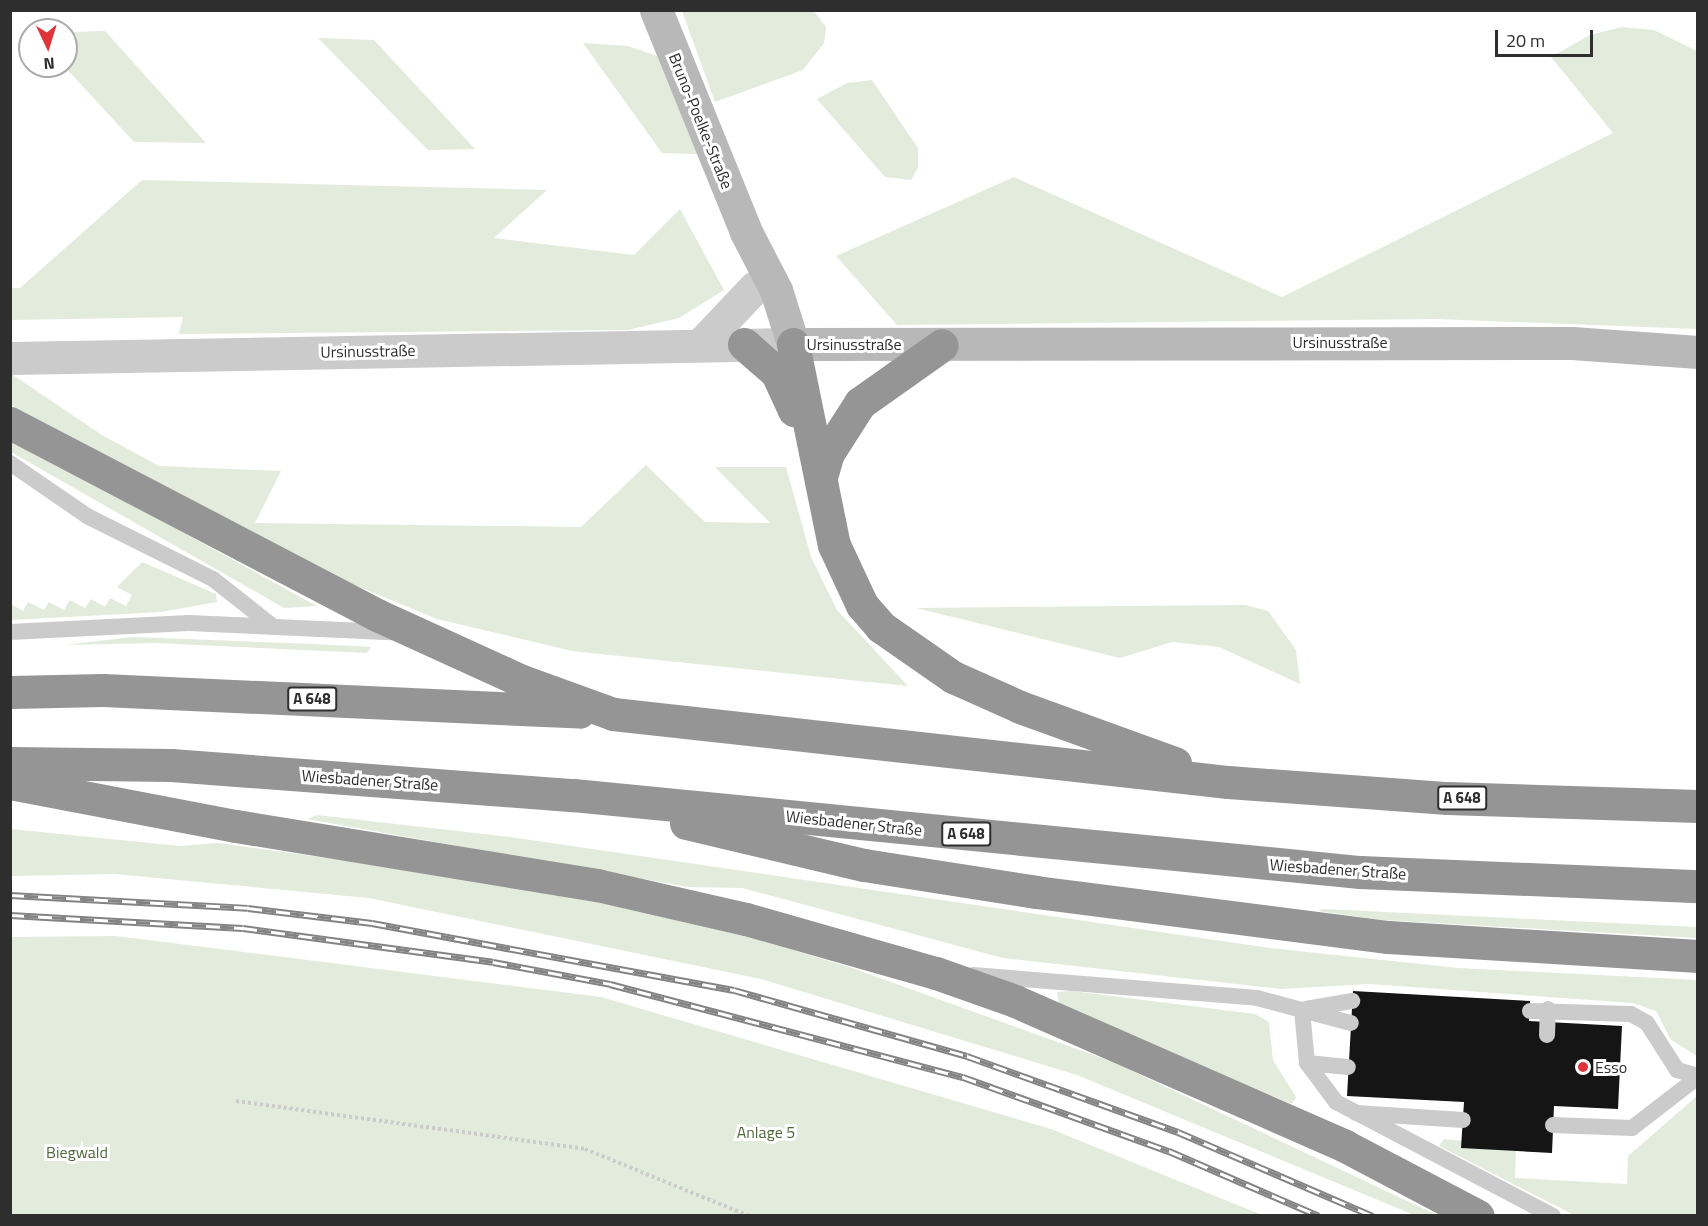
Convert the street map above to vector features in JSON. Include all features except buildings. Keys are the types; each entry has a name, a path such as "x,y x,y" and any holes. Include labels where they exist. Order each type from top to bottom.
{"highway":[{"path":"744,344 766,360 787,393 827,512"},
{"path":"793,344 834,546 862,605 901,645 1020,707 1228,782"},
{"path":"821,477 828,453 860,403 942,345"},
{"path":"10,423 425,637 613,714"},
{"name":"A 648","path":"10,692 103,690 613,714 1228,782 1447,798 1698,806"},
{"name":"Wiesbadener Straße","path":"10,763 171,765 573,795 1360,872 1698,886"},
{"path":"10,783 236,826 597,885 746,919 936,973 1015,1001 1345,1146 1478,1215"},
{"path":"573,795 853,862 975,884 1388,937 1698,956"}],"main road":[{"name":"Bruno-Poelke-Straße","path":"656,10 746,232 776,290 793,344"},
{"name":"Bruno-Poelke-Straße","path":"746,232 754,288 767,324 793,344"},
{"name":"Ursinusstraße","path":"793,344 1572,343 1698,352"}],"street":[{"path":"700,345 754,288"},
{"name":"Ursinusstraße","path":"10,358 793,344"}],"lane":[{"path":"10,463 87,516 213,579 270,624"},
{"path":"10,632 270,624 425,637"},
{"path":"936,973 1257,998 1351,1023"},
{"path":"1302,1010 1352,1001"},
{"path":"1530,1011 1548,1009 1630,1014 1647,1023 1677,1070 1698,1077"},
{"path":"1547,1035 1548,1009"},
{"path":"1302,1010 1307,1064 1324,1091 1349,1113 1553,1215"},
{"path":"1307,1064 1348,1067"},
{"path":"1553,1125 1632,1128 1698,1077"},
{"path":"1349,1113 1463,1120"}],"path":[{"path":"236,1101 585,1149 749,1215"}],"green space":[{"path":"682,11 814,11 826,27 824,43 803,70 715,102"},
{"path":"1622,27 1654,30 1697,51 1697,329 1437,319 897,325 836,256 1014,177 1282,297 1613,133 1551,57 1590,35"},
{"path":"105,31 206,143 134,142 75,78 78,78 78,32"},
{"path":"318,38 374,40 475,149 428,150"},
{"path":"583,43 628,46 657,56 698,154 662,153"},
{"path":"872,80 918,148 918,168 911,180 885,177 817,99 847,83"},
{"path":"142,180 547,190 494,238 634,255 680,209 724,290 679,318 628,330 179,334 183,317 11,320 11,288 20,288"},
{"path":"10,373 102,435 159,466 281,471 255,523 581,527 646,465 705,522 770,523 715,467 786,467 811,557 837,610 908,686 572,651 437,619 328,574 11,405"},
{"path":"10,440 317,606 284,608 11,452"},
{"path":"142,562 216,594 217,602 161,612 11,620 11,604 23,611 28,602 44,610 49,602 64,610 70,600 85,608 91,599 105,607 110,598 126,606 132,595 117,587"},
{"path":"1245,605 1268,611 1296,650 1300,684 1219,647 1172,642 1120,658 916,608"},
{"path":"133,637 371,647 367,653 156,643 64,645"},
{"path":"317,815 510,837 1270,948 1458,968 1697,980 1697,1056 1671,1040 1656,1011 1633,1003 1370,984 1281,989 1003,958 742,888 688,887 307,819"},
{"path":"11,829 180,846 218,843 452,875 697,921 852,968 1113,1062 1437,1215 1414,1215 1077,1075 761,979 369,898 114,874 11,876"},
{"path":"1323,909 1697,927 1697,938 1382,920 1318,911"},
{"name":"Anlage 5","path":"116,936 601,997 1051,1129 1262,1215 11,1215 11,937"},
{"path":"1072,991 1255,1014 1269,1022 1273,1060 1296,1097 1292,1104 1059,1005 1057,992"},
{"path":"1697,1096 1697,1215 1574,1215 1439,1146 1444,1139 1516,1146 1515,1178 1627,1184 1628,1156"}],"railway":[{"path":"10,895 248,908 372,923 734,990 967,1056 1178,1132 1373,1216"},
{"path":"10,915 243,928 493,962 610,984 963,1077 1169,1151 1319,1216"}],"place":[{"name":"Esso","path":"1583,1067"}],"park label":[{"name":"Biegwald","path":"77,1152"}]}
